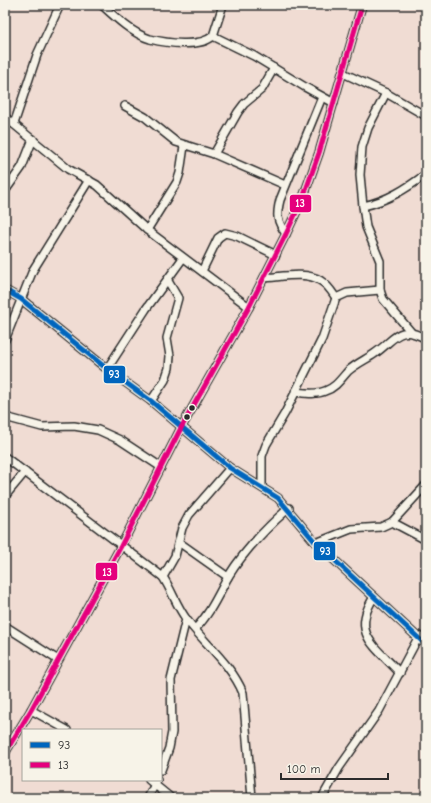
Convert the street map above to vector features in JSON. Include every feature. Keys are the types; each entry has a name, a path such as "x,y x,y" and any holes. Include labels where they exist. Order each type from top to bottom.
{"street":[{"path":"14,124 36,55 60,5"},
{"path":"102,5 128,26 150,39 193,44 209,40 213,36 223,5"},
{"path":"5,753 7,744 31,710 121,546 161,467 250,307 276,255 303,198 334,103 362,5"},
{"path":"213,36 254,56 334,103"},
{"path":"214,154 238,112 244,104 262,89 274,68"},
{"path":"343,73 386,93 426,116"},
{"path":"386,93 368,128 362,147 360,176 363,206 366,227 380,261 380,290 383,299 410,332"},
{"path":"286,234 278,223 277,216 285,185 322,97"},
{"path":"125,106 145,117 168,137 184,146 214,154 285,185"},
{"path":"5,117 68,169 97,185 148,230 183,258 250,307"},
{"path":"5,191 22,167 32,139"},
{"path":"148,230 177,182 180,173 184,146"},
{"path":"363,206 380,202 400,192 426,174"},
{"path":"5,340 33,270 45,248 89,180"},
{"path":"202,271 218,238 225,233 237,236 276,255"},
{"path":"106,369 183,258"},
{"path":"264,278 302,276 315,278 326,285 336,298"},
{"path":"151,401 165,380 169,368 168,328 178,298 168,281"},
{"path":"5,290 21,299 106,369 151,401 230,468 262,486 278,498 289,508 316,543 374,597 419,636 426,645"},
{"path":"262,486 262,461 264,449 322,340 336,298 347,293 380,290"},
{"path":"295,392 324,392 331,388 349,370 375,354 396,335 404,332 410,332 426,339"},
{"path":"5,418 42,427 74,426 98,430 120,440 161,467"},
{"path":"5,457 163,577 172,590 186,619 230,670 238,681 243,693 252,798"},
{"path":"163,577 175,556 180,543 182,528 189,515 230,468"},
{"path":"5,496 25,472"},
{"path":"316,543 351,529 381,527 392,522 426,485"},
{"path":"195,629 209,612 228,577 265,529 289,508"},
{"path":"392,522 426,540"},
{"path":"180,543 228,577"},
{"path":"374,597 364,616 363,623 365,631 373,646 400,673"},
{"path":"162,767 169,748 172,732 171,680 186,619"},
{"path":"5,626 58,660"},
{"path":"322,798 340,768 379,711 419,636"},
{"path":"31,710 65,729"},
{"path":"148,798 154,781 171,798"}],"transit line":[{"name":"13","path":"5,753 31,710 121,546 181,428 249,307 286,234 303,198 319,153 362,5"},
{"name":"93","path":"5,290 21,299 107,369 151,401 230,468 278,498 316,543 426,645"}]}
